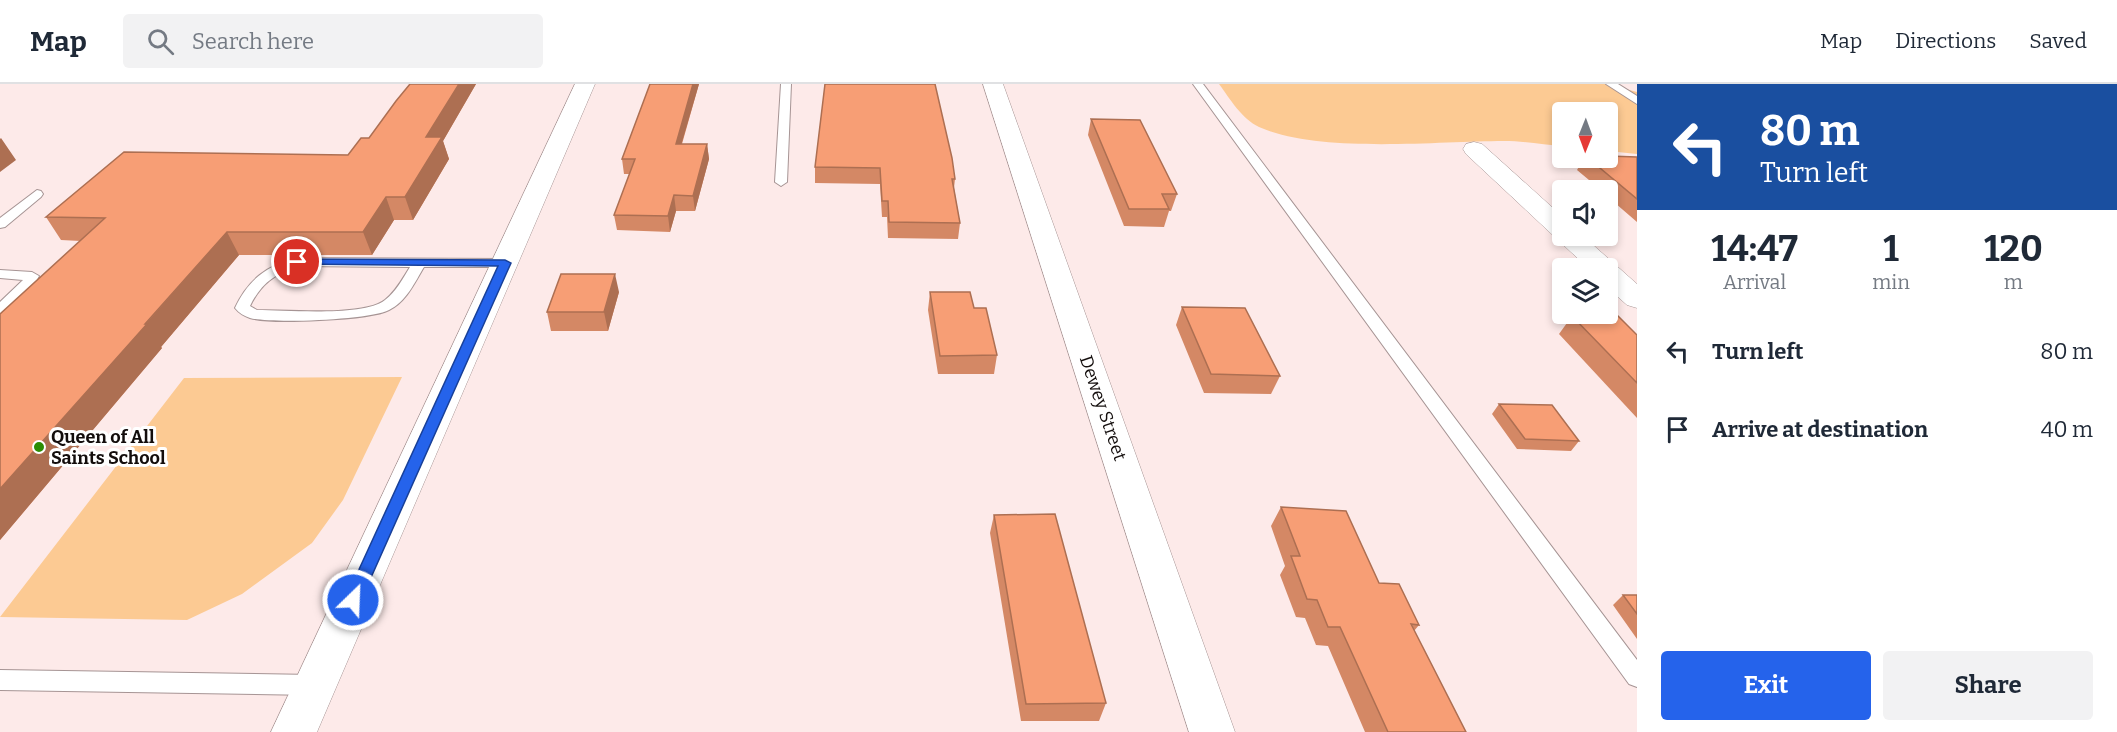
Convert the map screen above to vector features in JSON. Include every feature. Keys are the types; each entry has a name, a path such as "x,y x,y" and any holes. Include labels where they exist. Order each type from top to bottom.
{"street":[{"path":"294,732 585,84"},
{"name":"Dewey Street","path":"993,84 1212,732"},
{"path":"1474,149 1552,221"},
{"path":"1580,246 1621,282"}],"lane":[{"path":"781,182 786,84"},
{"path":"1198,84 1637,677"},
{"path":"1611,84 1637,101"},
{"path":"0,224 37,194"},
{"path":"418,263 398,297 384,308 365,314 254,314 242,308 258,281 280,267 297,262 505,263"},
{"path":"0,274 32,276 28,284 0,310"},
{"path":"0,680 315,685"}],"shaded area":[{"path":"1219,84 1607,84 1637,92 1637,154 1618,152 1618,102 1552,102 1552,145 1504,141 1379,144 1313,141 1259,127 1237,108"},
{"path":"402,377 343,500 312,543 242,594 187,620 0,617 184,378"}],"building":[{"path":"410,84 459,84 426,137 442,137 405,197 386,197 363,232 227,232 0,489 0,314 105,218 46,217 124,152 348,155 361,138 369,138"},
{"path":"650,84 693,84 676,144 707,144 693,196 674,195 668,216 614,215 635,159 622,159"},
{"path":"825,84 935,84 952,158 955,179 952,179 960,223 889,222 888,201 882,201 880,168 815,167"},
{"path":"1091,119 1140,120 1177,194 1162,194 1169,209 1129,209"},
{"path":"1618,156 1637,157 1637,199 1618,183 1618,180 1614,180 1600,168 1618,168"},
{"path":"561,274 615,274 604,312 547,312"},
{"path":"930,292 970,292 974,308 986,308 997,355 940,356"},
{"path":"1182,307 1245,308 1280,376 1211,374"},
{"path":"1618,316 1637,335 1637,383 1580,324 1618,324"},
{"path":"1499,404 1552,405 1579,441 1525,439"},
{"path":"1281,507 1346,511 1379,583 1399,584 1419,625 1411,624 1466,732 1388,732 1340,627 1328,627 1317,600 1307,599 1291,556 1300,556"},
{"path":"1055,514 1106,703 1026,704 994,515"},
{"path":"1623,595 1637,595 1637,614"}],"place":[{"name":"Queen of All Saints School","path":"39,447"}],"route":[{"path":"297,262 505,263 353,600"}]}
